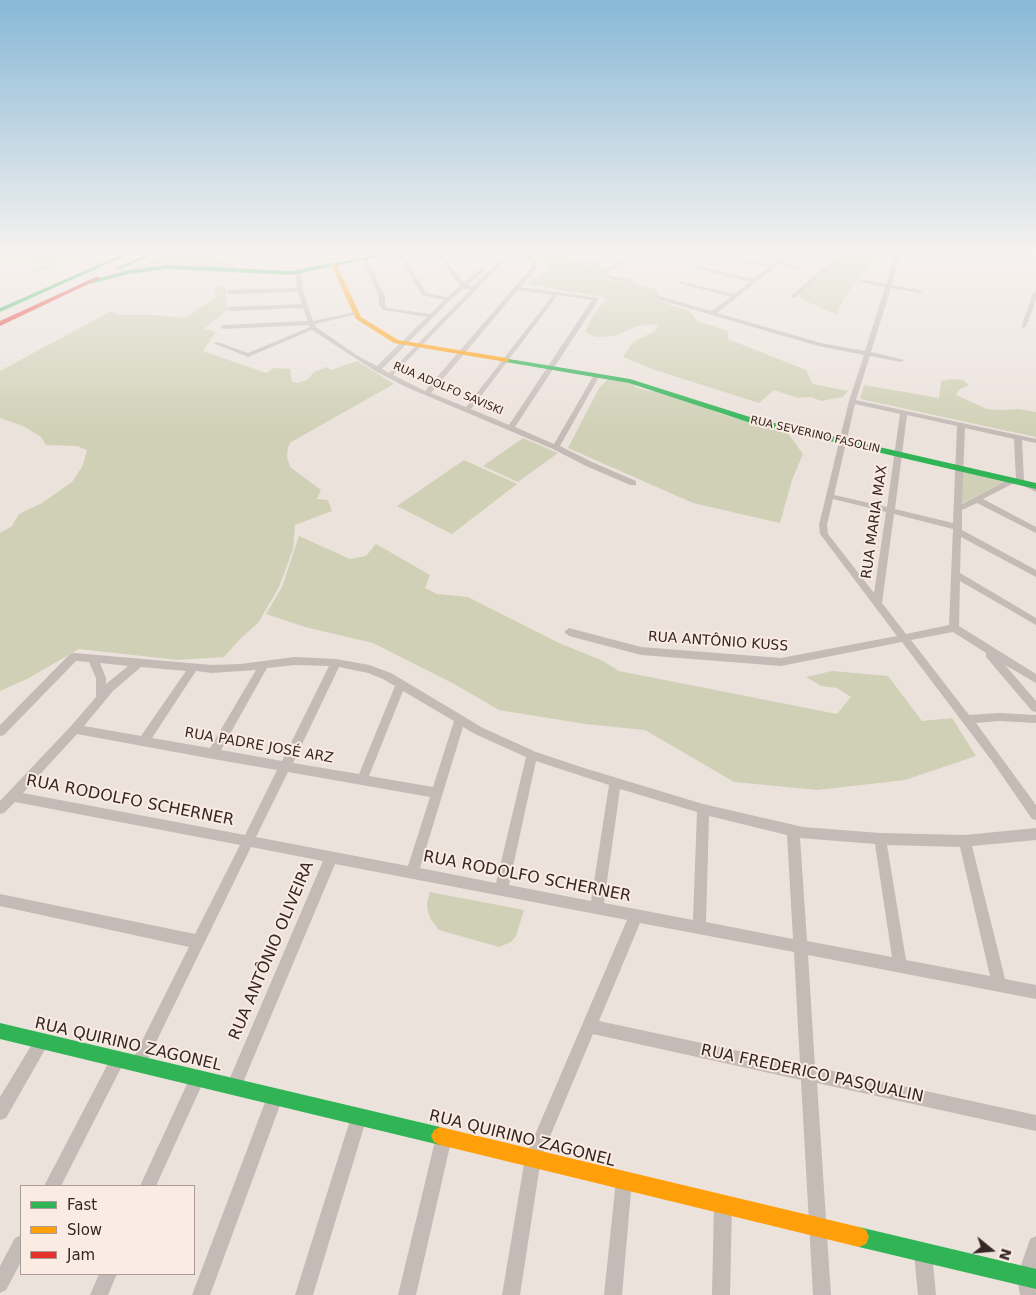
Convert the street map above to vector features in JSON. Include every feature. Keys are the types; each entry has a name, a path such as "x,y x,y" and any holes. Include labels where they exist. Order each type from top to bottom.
{"main road":[{"path":"0,324 23,313"},
{"name":"RUA SEVERINO FASOLIN","path":"355,314 365,324 391,340 404,344 638,383 751,420 1036,486"},
{"name":"RUA QUIRINO ZAGONEL","path":"0,1031 1031,1278"}],"street":[{"path":"308,313 312,326"},
{"path":"415,313 432,316"},
{"path":"377,370 435,313"},
{"path":"389,376 450,313"},
{"path":"426,394 495,313"},
{"path":"467,410 540,313"},
{"path":"511,428 587,313"},
{"path":"714,313 820,345 901,360"},
{"path":"880,313 852,401 823,525 824,534 996,758 1036,815"},
{"path":"1023,327 1028,313"},
{"path":"216,342 248,355 312,326 355,314"},
{"path":"222,327 312,326"},
{"name":"RUA ADOLFO SAVISKI","path":"312,326 377,370 389,376 426,394 556,447 633,483"},
{"path":"556,447 597,375"},
{"path":"852,401 1036,441"},
{"name":"RUA MARIA MAX","path":"878,605 904,412"},
{"path":"961,425 954,628 1036,680"},
{"path":"1016,481 1018,437"},
{"path":"958,509 1016,481 1036,490"},
{"path":"830,496 957,529 1036,574"},
{"path":"976,499 1036,530"},
{"path":"956,574 1036,622"},
{"name":"RUA ANTÔNIO KUSS","path":"569,632 641,651 781,662 954,628"},
{"path":"983,646 1036,708"},
{"path":"0,732 74,657 137,664 227,669 295,661 336,663 369,669 387,676 460,720 532,755 615,783 703,809 793,831 880,839 965,841 1036,834"},
{"path":"93,659 102,685 101,698"},
{"path":"138,1064 336,663"},
{"path":"0,809 118,680 137,664"},
{"path":"213,754 263,666"},
{"path":"144,741 193,668"},
{"path":"362,780 401,684"},
{"path":"966,720 999,717 1036,719"},
{"path":"412,873 460,720"},
{"name":"RUA PADRE JOSÉ ARZ","path":"75,729 437,793"},
{"path":"500,890 532,755"},
{"path":"597,908 615,783"},
{"name":"RUA RODOLFO SCHERNER","path":"12,796 1036,992"},
{"path":"699,928 703,809"},
{"path":"793,831 822,1295"},
{"path":"880,839 900,966"},
{"path":"965,841 999,985"},
{"name":"RUA ANTÔNIO OLIVEIRA","path":"234,1087 331,857"},
{"path":"0,900 198,942"},
{"path":"511,1295 533,1158 636,916"},
{"name":"RUA FREDERICO PASQUALIN","path":"589,1026 1036,1122"},
{"path":"0,1112 42,1041"},
{"path":"53,1185 118,1059"},
{"path":"148,1185 197,1078"},
{"path":"201,1295 275,1097"},
{"path":"304,1295 359,1117"},
{"path":"407,1295 444,1137"},
{"path":"613,1295 624,1180"},
{"path":"721,1295 723,1204"},
{"path":"1030,1295 1036,1245"},
{"path":"0,1284 20,1246"},
{"path":"922,1252 927,1295"},
{"path":"99,1295 108,1275"}],"green space":[{"path":"106,313 184,318 191,313 223,313 204,329 216,332 203,351 266,373 274,368 290,369 292,382 298,383 307,380 314,372 327,367 331,370 357,361 394,384 291,442 288,447 287,457 290,467 321,490 317,499 328,500 332,511 295,525 293,549 279,587 258,623 224,657 178,660 79,649 27,679 0,691 0,533 12,526 19,514 42,503 72,482 83,465 87,450 77,446 46,445 41,437 25,427 0,418 0,371"},
{"path":"595,313 691,313 697,321 728,331 728,339 806,370 813,384 848,391 843,397 821,401 811,397 798,398 774,390 759,403 652,369 623,357 633,342 655,331 658,324 637,326 615,336 596,337 585,332"},
{"path":"609,378 632,383 635,387 649,391 688,400 721,414 787,432 803,454 792,480 780,523 693,503 568,448 599,388"},
{"path":"951,379 963,380 969,385 959,390 956,395 987,409 1019,409 1036,412 1036,437 860,399 864,385 939,398 941,381"},
{"path":"523,438 558,453 518,482 483,466"},
{"path":"464,460 517,484 452,534 397,506"},
{"path":"962,470 1008,480 959,505"},
{"path":"299,536 350,559 366,556 376,544 430,575 425,588 437,594 468,597 559,643 603,661 619,671 837,714 851,697 837,688 821,686 806,677 832,671 888,676 922,721 952,718 976,756 905,780 817,790 734,782 645,730 585,724 499,710 456,685 373,643 305,627 266,614 282,587"},
{"path":"430,892 524,910 516,936 511,942 499,947 439,930 431,920 428,912 427,903"}],"traffic: fast":[{"path":"506,360 630,381 751,420 1036,486"},
{"path":"0,1031 440,1136"},
{"path":"859,1237 1036,1279"}],"traffic: slow":[{"path":"356,313 358,318 396,342 506,360"},
{"path":"440,1136 859,1237"}],"traffic: jam":[{"path":"0,324 23,313"}]}
